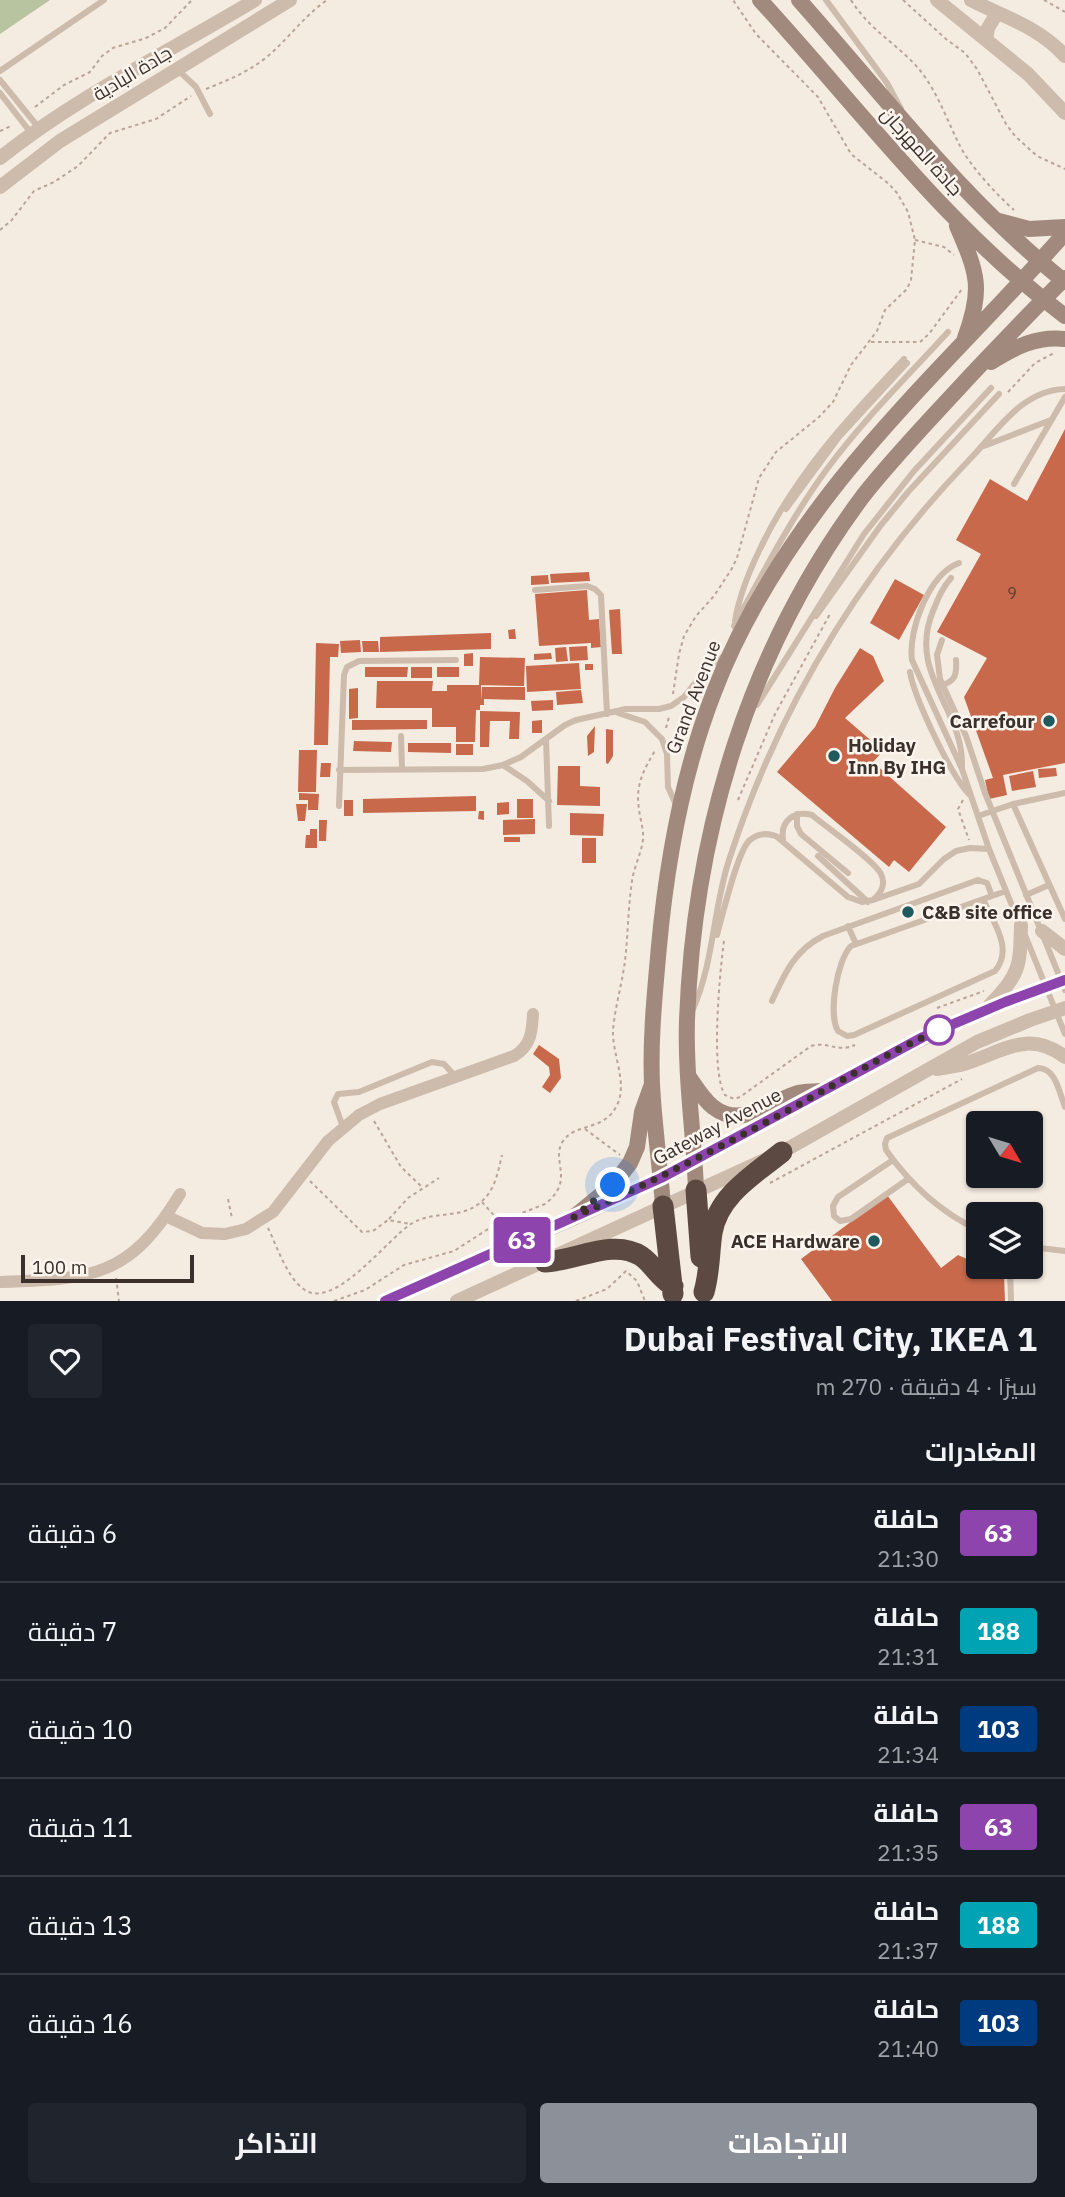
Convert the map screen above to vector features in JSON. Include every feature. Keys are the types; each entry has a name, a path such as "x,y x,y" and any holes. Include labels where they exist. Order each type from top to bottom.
{"highway":[{"path":"704,1296 710,1270 712,1234 720,1209 733,1193 782,1152"},
{"path":"696,1190 704,1296"},
{"path":"663,1206 672,1296"},
{"path":"545,1262 567,1260 609,1249 630,1251 644,1258 662,1278 672,1296"}],"main road":[{"name":"جادة المهرجان","path":"760,0 954,218 1021,282 1065,316"},
{"name":"جادة المهرجان","path":"799,0 910,130 994,220 1064,280"},
{"path":"954,218 972,259 977,286 973,315 962,344"},
{"path":"994,220 1029,229 1065,228"},
{"name":"Grand Avenue","path":"663,1206 652,1085 654,999 669,860 678,810 700,729 733,647 783,561 839,482 870,444 1065,233"},
{"path":"696,1190 687,1024 694,918 711,826 736,739 774,644 836,534 891,461 971,374 1064,280"},
{"path":"971,374 1025,343 1065,339"},
{"path":"688,1076 714,1107 734,1116 755,1113 799,1093 822,1091"},
{"path":"574,1217 607,1191 630,1163 638,1139 642,1112 652,1085"}],"street":[{"name":"جادة البادية","path":"0,158 100,88 255,0"},
{"name":"جادة البادية","path":"0,187 60,141 290,0"},
{"path":"937,0 1028,74 1065,113"},
{"path":"971,0 1031,27 1065,56"},
{"path":"986,40 990,7"},
{"path":"986,1009 1012,982 1017,971 1021,925"},
{"path":"1042,931 1065,949"},
{"name":"Gateway Avenue","path":"385,1301 661,1178 906,1045 986,1009 1046,986 1064,984"},
{"path":"457,1301 782,1152 977,1042 1060,1010"},
{"path":"166,1216 202,1233 225,1234 236,1233 264,1220 280,1204 321,1149 343,1127 368,1110 519,1053 530,1038 533,1014"},
{"path":"925,1070 966,1064 1023,1043 1051,1048 1065,1056"},
{"path":"0,1282 72,1279 114,1265 143,1244 180,1194"}],"lane":[{"path":"0,71 104,0"},
{"path":"827,0 887,83 910,130"},
{"path":"176,69 189,79 210,114"},
{"path":"0,80 27,113 35,131"},
{"path":"0,93 20,119 35,131"},
{"path":"734,626 788,528 826,470 863,423 948,332"},
{"path":"339,770 482,769 503,765 521,757 576,720 628,709 652,710 671,706 684,697 707,669 733,647 740,595 765,538 790,494 851,414 906,361"},
{"path":"736,739 864,534 914,471 991,388"},
{"path":"707,967 729,860 762,770 819,656 875,571 922,511 1020,405 1038,395 1065,389"},
{"path":"769,684 881,525 928,468 999,394"},
{"path":"1014,484 1065,397"},
{"path":"982,447 1051,420"},
{"path":"959,563 937,580 915,621 910,644 915,667 962,769 1006,891 1046,986 1060,1010 1065,1034"},
{"path":"951,578 941,592 925,629 926,657 966,736 1026,895 1064,984"},
{"path":"535,590 587,586 601,595 607,714"},
{"path":"942,640 936,663 940,686 959,742 962,769"},
{"path":"339,806 344,675 350,664 359,661 456,660"},
{"path":"940,686 955,679 956,660"},
{"path":"910,673 915,692 955,778 972,797"},
{"path":"618,713 645,722 662,739 667,754 668,787 678,810"},
{"path":"401,736 402,769"},
{"path":"546,739 549,826"},
{"path":"503,765 549,801"},
{"path":"978,817 1013,804 1065,793"},
{"path":"1013,804 1065,919"},
{"path":"783,841 784,824 797,814 812,815 879,870 883,879 882,889 870,901"},
{"path":"797,814 797,828 801,834 848,873"},
{"path":"687,1024 698,998 746,843 762,834 776,836 848,897 857,901 870,901 919,884 952,853 970,848 989,849"},
{"path":"818,856 870,901"},
{"path":"772,1001 788,965 803,948 823,936 978,880 987,883 992,896"},
{"path":"1026,895 1049,885"},
{"path":"983,900 1003,944 1003,956 995,971 854,1035 840,1033 834,1024 835,996 842,959 847,950 856,944 1006,891"},
{"path":"848,926 856,944"},
{"path":"343,1127 334,1102 338,1094 359,1092 432,1062 444,1064 455,1076"},
{"path":"966,1223 939,1206 908,1179 885,1147 885,1140 889,1135 1038,1068 1048,1070 1052,1075 1065,1107"},
{"path":"893,1160 838,1197 833,1206 834,1216 844,1222 851,1219 908,1179"},
{"path":"1043,1248 1065,1251"},
{"path":"1010,1279 1011,1301"}],"path":[{"path":"27,113 64,85 90,72 107,52 165,28 192,0"},
{"path":"0,230 17,215 34,191 78,166 110,133 156,119 198,92 239,75 265,59 310,13 327,0"},
{"path":"334,1301 365,1290 404,1265 454,1251 499,1222 538,1208 552,1199 561,1184 560,1147 569,1135 601,1124 610,1116 620,1097 621,1086 613,1031 625,962 631,885 643,841 637,792 642,773 662,739 684,636 696,616 714,596 737,558 758,478 776,452 825,411 839,392 851,365 877,331 885,310 910,285 915,240 908,212 897,193 852,154 818,97 756,34 733,0"},
{"path":"851,0 881,37 918,68 927,80 963,152 1017,213"},
{"path":"903,0 965,53 1015,136 1037,156 1065,169"},
{"path":"1044,0 1065,12"},
{"path":"0,131 20,119"},
{"path":"915,240 944,247 959,262"},
{"path":"870,342 920,342 929,334 963,286"},
{"path":"970,848 958,810 963,800 972,797"},
{"path":"724,941 717,1035 721,1086 725,1095 734,1099 740,1097 811,1046 824,1044 844,1049 861,1042"},
{"path":"934,1009 988,989"},
{"path":"769,1184 964,1078"},
{"path":"368,1110 395,1159 422,1187"},
{"path":"584,1129 630,1163"},
{"path":"264,1220 296,1283 316,1293 334,1287 360,1270 411,1224 425,1218 461,1213 482,1202 494,1184 502,1154"},
{"path":"303,1174 362,1232 373,1231 422,1187 439,1178"},
{"path":"228,1199 236,1233"},
{"path":"482,1202 499,1222"},
{"path":"388,1220 411,1224"},
{"path":"114,1265 119,1301"},
{"path":"576,1301 607,1289 626,1271 637,1281 645,1301"}],"green space":[{"path":"0,0 50,0 0,34"}],"building":[{"path":"1065,429 1065,763 1003,775 1007,795 989,799 985,780 993,778 964,697 987,658 937,632 981,554 956,540 990,479 1027,501"},
{"path":"589,572 590,581 551,583 550,574"},
{"path":"548,575 549,584 531,585 531,576"},
{"path":"895,579 924,595 899,640 870,623"},
{"path":"587,590 589,620 599,619 601,647 591,648 591,643 539,646 535,594"},
{"path":"620,609 622,654 612,654 609,610"},
{"path":"515,629 516,639 509,639 508,630"},
{"path":"491,633 491,649 380,652 380,637"},
{"path":"360,640 361,652 341,653 340,641"},
{"path":"362,641 378,641 379,652 363,652"},
{"path":"316,643 339,644 338,657 330,657 328,745 314,745"},
{"path":"587,646 588,660 570,661 569,647"},
{"path":"566,647 568,661 556,662 555,648"},
{"name":"Holiday Inn By IHG","path":"860,648 873,656 884,681 845,718 883,751 873,762 946,827 909,872 894,860 889,867 777,772 815,727"},
{"path":"473,653 473,666 464,666 464,654"},
{"path":"551,653 552,659 534,660 534,654"},
{"path":"480,657 525,658 524,686 479,685"},
{"path":"579,663 581,689 527,692 526,666"},
{"path":"585,664 593,664 593,670 585,670"},
{"path":"365,667 408,667 407,677 365,677"},
{"path":"411,667 432,667 432,678 411,678"},
{"path":"437,667 459,667 459,677 437,677"},
{"path":"377,681 433,681 432,691 447,691 447,685 481,685 481,700 482,687 525,687 525,700 484,699 484,705 480,705 480,710 476,710 475,742 456,742 456,727 432,727 432,708 376,708"},
{"path":"358,688 358,718 349,719 349,689"},
{"path":"581,690 583,703 557,705 556,692"},
{"path":"553,700 553,710 532,711 531,701"},
{"path":"480,711 520,712 519,739 509,739 510,721 490,721 489,747 480,747"},
{"path":"352,720 427,720 427,729 352,730"},
{"path":"542,720 542,733 532,733 532,721"},
{"path":"595,726 594,752 588,756 587,736"},
{"path":"606,729 613,730 613,756 608,764 606,763"},
{"path":"354,741 392,742 391,752 353,751"},
{"path":"408,743 451,743 451,753 408,752"},
{"path":"456,744 473,744 473,755 456,755"},
{"path":"299,750 317,750 316,792 298,792"},
{"path":"321,763 331,763 330,777 320,777"},
{"path":"558,766 580,766 580,786 600,787 600,806 557,805"},
{"path":"1056,768 1057,776 1039,778 1038,769"},
{"path":"1033,771 1036,787 1012,791 1009,776"},
{"path":"299,793 319,794 318,810 308,810 308,800 299,800"},
{"path":"476,796 476,811 363,813 363,799"},
{"path":"517,799 533,799 533,818 517,818"},
{"path":"344,800 353,800 353,816 344,816"},
{"path":"509,802 509,814 497,815 497,803"},
{"path":"296,804 307,804 305,821 298,821"},
{"path":"479,811 484,811 484,820 478,819"},
{"path":"570,813 604,814 603,836 570,835"},
{"path":"535,819 535,834 503,835 503,820"},
{"path":"319,820 327,820 326,841 319,841"},
{"path":"310,829 317,829 317,848 305,848 306,835 310,835"},
{"path":"504,837 520,837 520,842 504,842"},
{"path":"582,838 596,838 596,863 582,863"},
{"path":"539,1045 559,1059 561,1078 550,1093 542,1087 550,1075 549,1067 533,1054"},
{"name":"ACE Hardware","path":"887,1195 941,1268 958,1255 966,1259 966,1279 1004,1279 1005,1301 832,1301 801,1259"}],"bus line":[{"name":"63","path":"385,1301 661,1178 923,1037 1024,994 1065,980"}],"place":[{"name":"Carrefour","path":"1049,721"},
{"name":"Holiday Inn By IHG","path":"834,756"},
{"name":"C&B site office","path":"908,912"},
{"name":"ACE Hardware","path":"874,1241"}],"route":[{"path":"613,1185 574,1217 695,1160 888,1054 944,1028 939,1030"}]}
